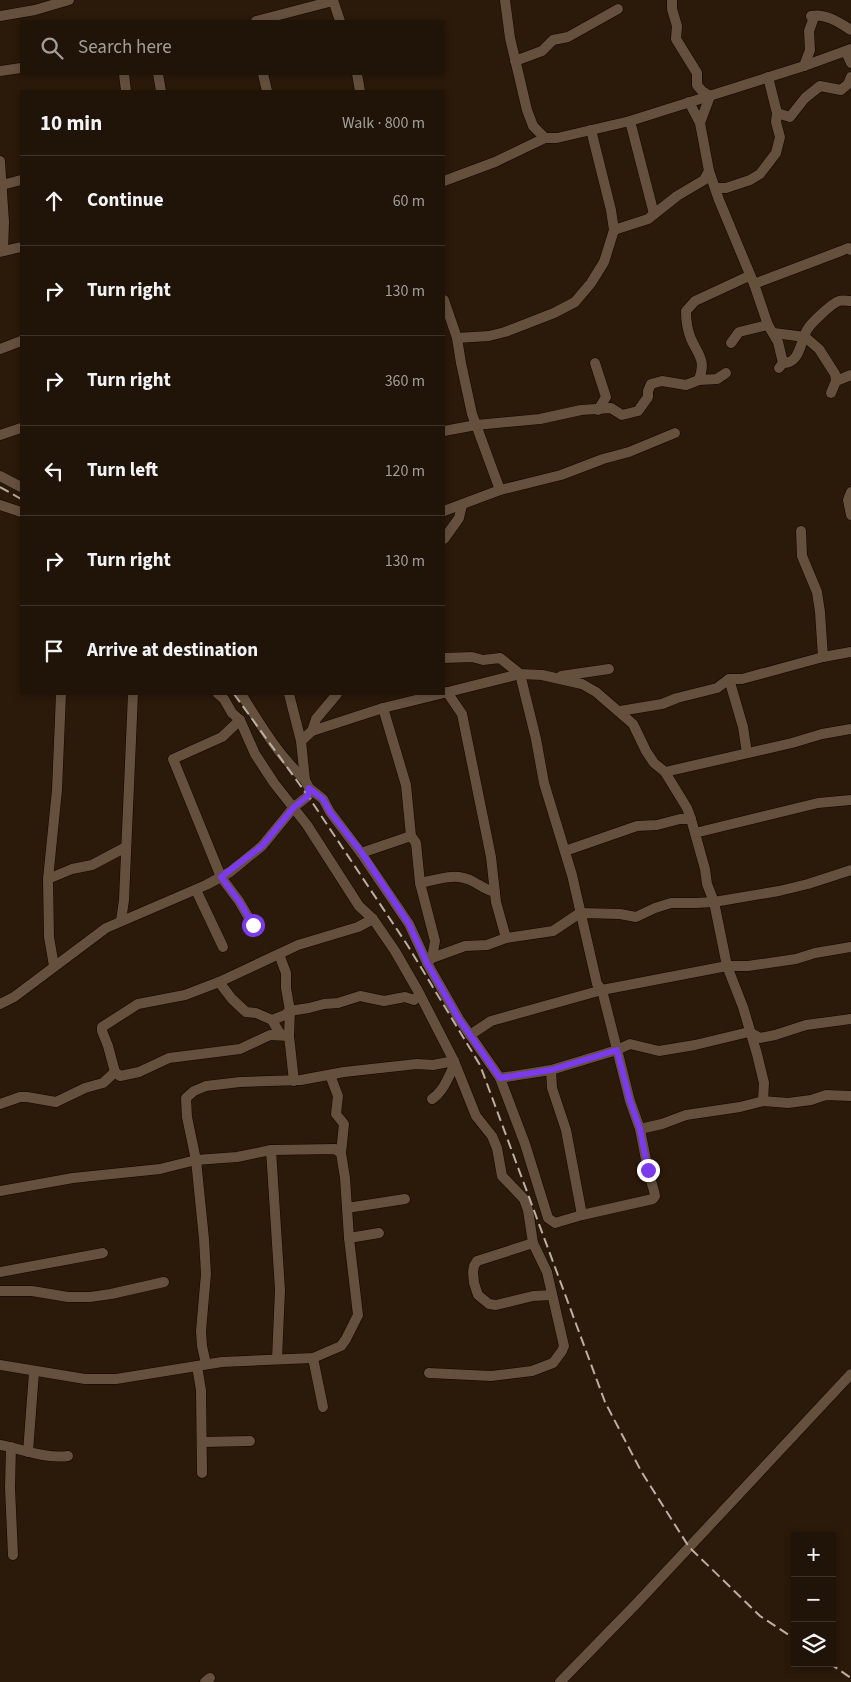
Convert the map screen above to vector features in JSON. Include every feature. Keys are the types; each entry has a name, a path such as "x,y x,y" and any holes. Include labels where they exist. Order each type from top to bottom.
{"street":[{"path":"0,16 35,10 69,0"},
{"path":"260,20 333,0 340,20"},
{"path":"505,0 510,38 527,110 533,126 545,138"},
{"path":"672,0 672,9 677,26 676,39 697,72 697,85 702,92 710,96"},
{"path":"515,60 542,51 553,40 568,36 618,9"},
{"path":"804,66 810,50 810,31 813,20 811,16 817,15 837,20 851,30"},
{"path":"445,181 504,158 545,138 557,138 630,121 804,66 848,50 851,63"},
{"path":"0,71 20,68"},
{"path":"124,75 126,90"},
{"path":"158,75 161,90"},
{"path":"263,75 267,90"},
{"path":"356,75 360,90"},
{"path":"715,188 726,188 750,180 760,174 776,153 780,137 776,122 777,113 768,77"},
{"path":"777,113 790,116 805,98 820,86 841,90 848,84 851,77"},
{"path":"700,123 710,96"},
{"path":"689,102 700,123 709,171 715,188 771,329 778,342 781,366 796,358 806,330 817,319 838,301 851,301"},
{"path":"630,121 654,214"},
{"path":"457,338 488,336 504,332 554,313 575,302 591,283 604,262 614,230 611,210 591,130"},
{"path":"0,161 4,222 2,252 20,247"},
{"path":"614,230 638,224 676,196 704,180 709,171"},
{"path":"2,185 20,180"},
{"path":"699,380 703,370 703,361 686,325 686,311 695,301 751,280 848,248 851,250"},
{"path":"445,303 457,338 476,425 500,490"},
{"path":"731,343 739,332 771,329 804,337 819,349 835,374 836,381 831,393"},
{"path":"0,349 20,341"},
{"path":"595,363 606,397 598,410"},
{"path":"445,431 476,425 540,419 580,410 611,408 622,415 638,411 648,397 651,384 662,381 686,385 699,380 717,378 726,373"},
{"path":"836,381 851,375"},
{"path":"0,435 20,428"},
{"path":"445,511 462,506 500,490 561,475 603,459 629,452 675,433"},
{"path":"0,476 20,486"},
{"path":"851,492 848,500 851,515"},
{"path":"0,505 20,512"},
{"path":"445,538 459,518 462,506"},
{"path":"800,531 802,556 817,592 823,658"},
{"path":"620,712 662,704 677,698 717,688 730,679 742,679 851,652"},
{"path":"242,695 269,738 290,766 323,799 330,812 362,853 409,924 470,1035 500,1078 525,1144 548,1218 555,1223 653,1199 654,1190 640,1129 630,1101 602,990 597,984 565,851 544,783 536,739 520,674 500,658 484,660 472,656 445,658"},
{"path":"553,678 609,669"},
{"path":"445,693 520,674 553,678 582,684 596,692 633,724 646,750 654,763 664,772 687,808 691,819 705,869 707,884 714,902 728,966 757,1054 764,1083 763,1101"},
{"path":"730,679 744,728 747,754"},
{"path":"54,966 49,937 48,879 57,790 61,695"},
{"path":"121,921 124,900 133,695"},
{"path":"219,695 224,699 232,713 240,720 255,754 279,790 311,830 359,906 373,919 395,951 420,995 454,1063 476,1116 492,1136 497,1148 502,1176 524,1198 528,1210 533,1243 547,1272 564,1346 562,1351 553,1363 532,1371 491,1376 429,1373"},
{"path":"0,1004 14,997 106,928 196,890 221,877 262,846 294,807 308,796 301,741 289,695"},
{"path":"312,731 316,719 336,695"},
{"path":"301,741 312,731 383,708 435,695"},
{"path":"445,695 462,714 491,857 500,920 506,938"},
{"path":"383,708 406,785 411,836 416,843 420,883 435,940 428,959"},
{"path":"240,720 222,737 173,759 221,877 239,901 253,925"},
{"path":"664,772 747,754 822,734 851,729"},
{"path":"695,833 818,803 851,800"},
{"path":"565,851 637,826 657,825 680,819 691,819"},
{"path":"362,853 411,836"},
{"path":"48,879 72,869 92,865 126,847"},
{"path":"428,959 465,946 487,945 506,938 553,931 580,913 620,914 636,917 655,908 672,903 695,904 714,902 808,884 851,870"},
{"path":"420,883 447,876 456,876 473,882 486,890 495,892"},
{"path":"196,890 223,947"},
{"path":"358,927 359,906"},
{"path":"289,1036 270,1035 240,1049 168,1058 139,1072 120,1076 115,1072 102,1027 138,1004 185,995 219,982 298,945 358,927 373,919"},
{"path":"470,1035 491,1021 602,990 728,966 748,966 796,959 815,953 851,947"},
{"path":"280,954 286,973 286,988 290,1011 289,1036 294,1081"},
{"path":"269,958 286,973"},
{"path":"219,982 232,999 246,1012 256,1013 272,1020 280,1034 289,1036"},
{"path":"272,1020 290,1011 338,1003 360,996 384,1001 405,997 414,1000 420,995"},
{"path":"500,1078 551,1070 617,1050 630,1044 660,1051 749,1032 760,1038 806,1025 851,1019"},
{"path":"202,1473 201,1331 206,1274 196,1160 187,1117 186,1098 194,1091 206,1086 240,1082 294,1081 330,1074 417,1064 454,1063"},
{"path":"432,1099 445,1085 454,1063"},
{"path":"551,1070 552,1088 566,1130 582,1215"},
{"path":"0,1104 27,1097 56,1102 84,1088 103,1082 115,1072"},
{"path":"0,1365 85,1379 116,1379 201,1365 314,1358 341,1346 358,1314 341,1153 344,1124 336,1114 338,1096 330,1074"},
{"path":"640,1129 662,1124 686,1115 740,1107 763,1101 788,1103 811,1100 826,1095 851,1096"},
{"path":"0,1191 73,1178 160,1169 196,1160 237,1157 270,1150 335,1149 341,1153"},
{"path":"270,1150 280,1290 277,1359"},
{"path":"348,1208 405,1199"},
{"path":"349,1238 379,1233"},
{"path":"533,1243 477,1261 473,1272 478,1295 489,1304 496,1305 533,1296 552,1294"},
{"path":"0,1272 103,1253"},
{"path":"0,1291 32,1291 68,1297 90,1297 164,1282"},
{"path":"314,1358 323,1407"},
{"path":"28,1452 34,1372"},
{"path":"560,1682 851,1374"},
{"path":"202,1442 250,1441"},
{"path":"0,1445 54,1458 68,1456"},
{"path":"11,1447 10,1488 13,1556"}],"railway":[{"path":"0,487 20,498"},
{"path":"235,695 308,796 408,946 480,1065 605,1402 641,1471 689,1547 760,1616 791,1636"},
{"path":"835,1667 851,1678"}],"route":[{"path":"253,925 239,901 221,877 262,846 294,807 308,796 309,788 323,799 330,812 362,853 409,924 427,963 459,1019 500,1078 551,1070 617,1050 630,1101 640,1129 648,1170"}]}
